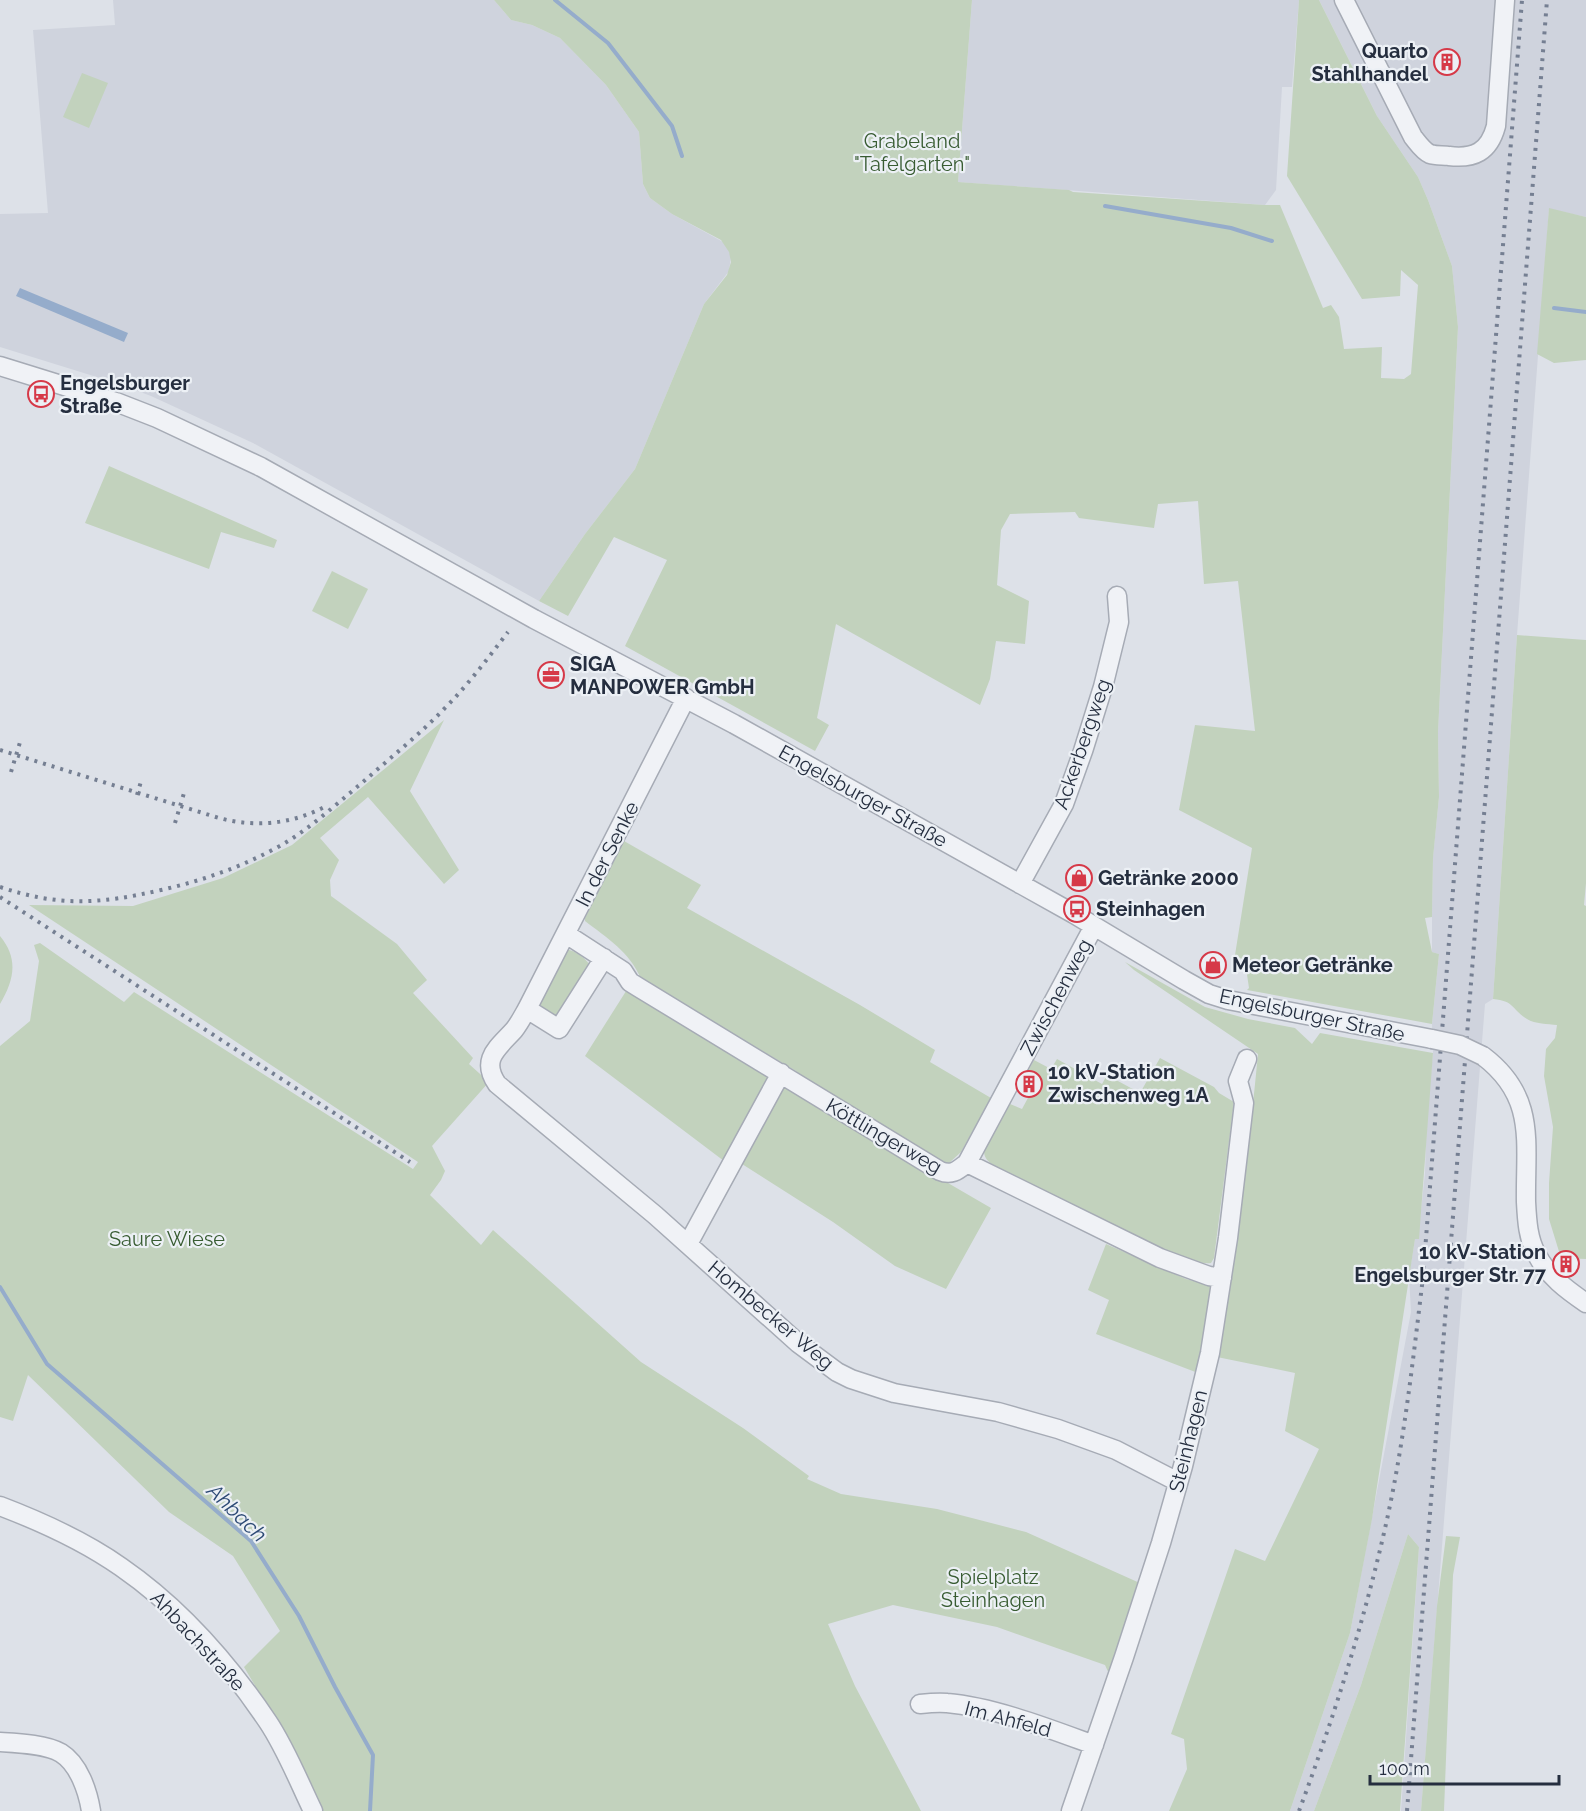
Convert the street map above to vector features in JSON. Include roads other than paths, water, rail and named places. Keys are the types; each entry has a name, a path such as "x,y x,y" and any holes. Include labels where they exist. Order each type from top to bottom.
{"street":[{"path":"1344,0 1413,137 1431,154 1467,158 1486,147 1496,126 1505,0"},
{"name":"Engelsburger Straße","path":"0,366 116,402 157,418 313,494 515,608 686,698 1020,884 1209,994 1228,1000 1460,1045 1483,1056 1508,1079 1523,1112 1526,1131 1527,1221 1531,1240 1538,1256 1550,1273 1586,1303"},
{"name":"Ackerbergweg","path":"1020,884 1064,804 1083,751 1103,687 1119,622 1117,596"},
{"name":"In der Senke","path":"686,698 527,1009 515,1029 497,1046 491,1059 490,1074 497,1084 688,1244"},
{"name":"Zwischenweg","path":"967,1163 1094,926"},
{"name":"Köttlingerweg","path":"566,934 622,971 630,982 940,1171 947,1174 954,1173 967,1163 1160,1258 1209,1276 1222,1278"},
{"path":"527,1009 559,1029 604,958"},
{"name":"Steinhagen","path":"1071,1811 1141,1606 1178,1482 1210,1353 1244,1103 1238,1081 1246,1059"},
{"path":"688,1244 781,1073"},
{"name":"Hombecker Weg","path":"688,1244 798,1343 823,1363 851,1379 894,1393 1008,1415 1068,1432 1116,1450 1178,1482"},
{"name":"Ahbachstraße","path":"0,1506 62,1533 99,1553 142,1582 182,1619 233,1675 269,1724 313,1811"},
{"name":"Im Ahfeld","path":"920,1704 947,1703 985,1711 1043,1727 1094,1745"},
{"path":"0,1742 39,1746 62,1753 75,1769 87,1790 91,1811"}],"water":[{"path":"20,288 128,333 124,342 16,296"}],"waterway":[{"path":"555,0 608,43 672,126 682,156"},
{"path":"1105,206 1231,228 1272,241"},
{"path":"1554,308 1586,312"},
{"name":"Ahbach","path":"0,1287 47,1364 251,1541 299,1616 373,1755 370,1811"}],"railway":[{"path":"1299,1811 1347,1669 1377,1561 1398,1463 1416,1339 1423,1277 1522,0"},
{"path":"1407,1811 1547,0"},
{"path":"0,887 42,898 61,900 119,898 191,882 234,868 262,855 310,826 415,737 478,671 508,632"},
{"path":"11,772 21,739"},
{"path":"0,750 233,821 261,823 288,820 328,805"},
{"path":"137,795 142,778"},
{"path":"175,823 184,793"},
{"path":"0,897 410,1162"}],"place":[{"name":"Quarto Stahlhandel","path":"1447,62"},
{"name":"Engelsburger Straße","path":"41,394"},
{"name":"SIGA MANPOWER GmbH","path":"551,675"},
{"name":"Getränke 2000","path":"1079,878"},
{"name":"Steinhagen","path":"1077,909"},
{"name":"Meteor Getränke","path":"1213,965"},
{"name":"10 kV-Station Zwischenweg 1A","path":"1029,1084"},
{"name":"10 kV-Station Engelsburger Str. 77","path":"1566,1264"}],"park label":[{"name":"Grabeland \"Tafelgarten\"","path":"912,152"},
{"name":"Saure Wiese","path":"167,1239"},
{"name":"Spielplatz Steinhagen","path":"993,1588"}]}
